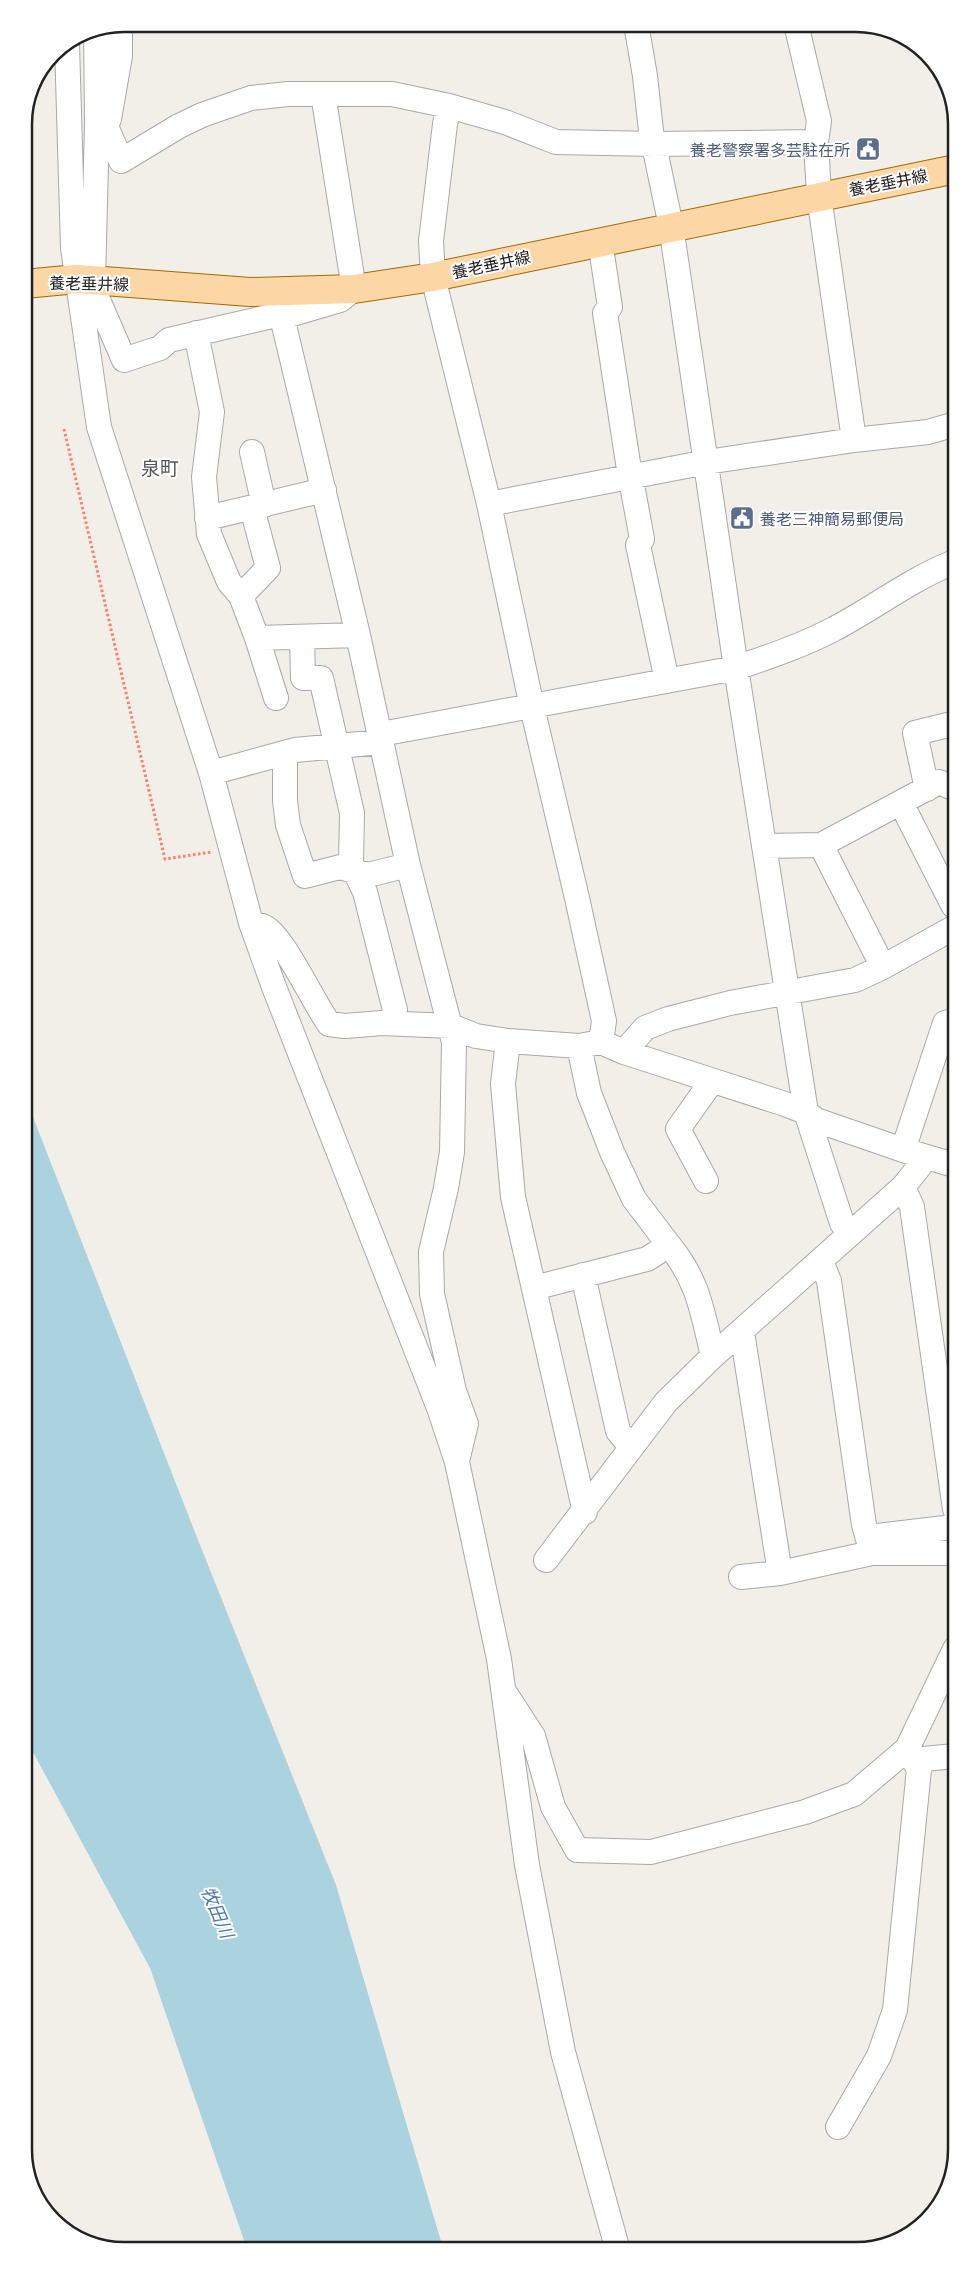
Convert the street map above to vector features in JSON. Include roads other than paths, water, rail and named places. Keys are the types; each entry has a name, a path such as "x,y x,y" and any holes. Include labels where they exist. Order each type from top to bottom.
{"main road":[{"name":"養老垂井線","path":"33,283 85,280 250,292 354,289 433,277 670,226 948,171"}],"street":[{"path":"102,125 110,117 120,56 120,32"},
{"path":"638,33 654,144 670,226 707,462 736,668 806,1112 842,1223 849,1234"},
{"path":"798,33 819,120 816,142 818,196 854,440"},
{"path":"96,37 102,125 85,280 99,426 211,773 251,923 274,987 438,1408 457,1462 499,1659 527,1865 563,2052 616,2242"},
{"path":"67,52 73,248 85,280 98,300 124,360 160,348 169,340 196,332 272,316 282,317 340,300 354,289 323,94"},
{"path":"102,125 121,161 179,126 202,115 251,98 288,94 392,94 449,106 505,122 556,142 654,144 816,142"},
{"path":"449,106 445,124 431,242 433,277 489,504 532,707 604,1021 590,1044 589,1093 612,1152 634,1199 684,1263 696,1288 713,1356"},
{"path":"600,241 610,307 605,313 642,539 638,545 668,681"},
{"path":"282,317 358,635 408,865 454,1042 452,1152 446,1188 430,1252 432,1294 454,1391 466,1424 457,1462"},
{"path":"196,332 212,412 205,462 209,534 229,582 241,596 257,638 276,698"},
{"path":"489,504 707,462 854,440 928,432 948,426"},
{"path":"241,596 268,568 258,507 252,452"},
{"path":"207,518 324,490"},
{"path":"211,773 296,750 338,747 736,668 791,649 832,630 890,595 948,565"},
{"path":"257,638 358,635"},
{"path":"302,637 303,678 321,678 352,813 350,863 365,892 395,1010"},
{"path":"927,789 915,732 948,725"},
{"path":"285,753 285,801 288,825 305,876 340,867 368,875 408,865"},
{"path":"764,846 821,845 939,782 948,786"},
{"path":"901,803 948,895"},
{"path":"821,845 883,967"},
{"path":"251,923 267,928 280,941 316,1007 329,1024 345,1026 382,1023 451,1026 476,1036 508,1041 590,1044 624,1052 806,1112 816,1120 903,1150 948,1161"},
{"path":"624,1052 645,1028 668,1019 730,1003 855,980 883,967 948,931"},
{"path":"903,1150 945,1023 948,1022"},
{"path":"508,1041 503,1084 513,1197 585,1512"},
{"path":"706,1181 678,1129 712,1081"},
{"path":"546,1560 585,1512 631,1447 666,1402 713,1356 903,1187 927,1157"},
{"path":"903,1187 912,1207 948,1466"},
{"path":"534,1288 647,1259 669,1245"},
{"path":"821,1261 829,1281 864,1525 870,1545"},
{"path":"583,1275 618,1431 631,1447"},
{"path":"742,1332 780,1573"},
{"path":"741,1576 780,1573 870,1545 948,1527"},
{"path":"870,1545 948,1552"},
{"path":"503,1690 533,1736 553,1807 577,1850 651,1852 805,1812 854,1794 910,1754 948,1665"},
{"path":"910,1754 948,1756"},
{"path":"838,2127 879,2056 895,2010 918,1769 910,1754"}],"water":[{"name":"牧田川","path":"33,1116 196,1535 336,1885 441,2241 244,2241 150,1968 32,1751"}],"place":[{"name":"養老警察署多芸駐在所","path":"868,149"},
{"name":"養老三神簡易郵便局","path":"742,518"}],"district":[{"name":"泉町","path":"160,467"}]}
